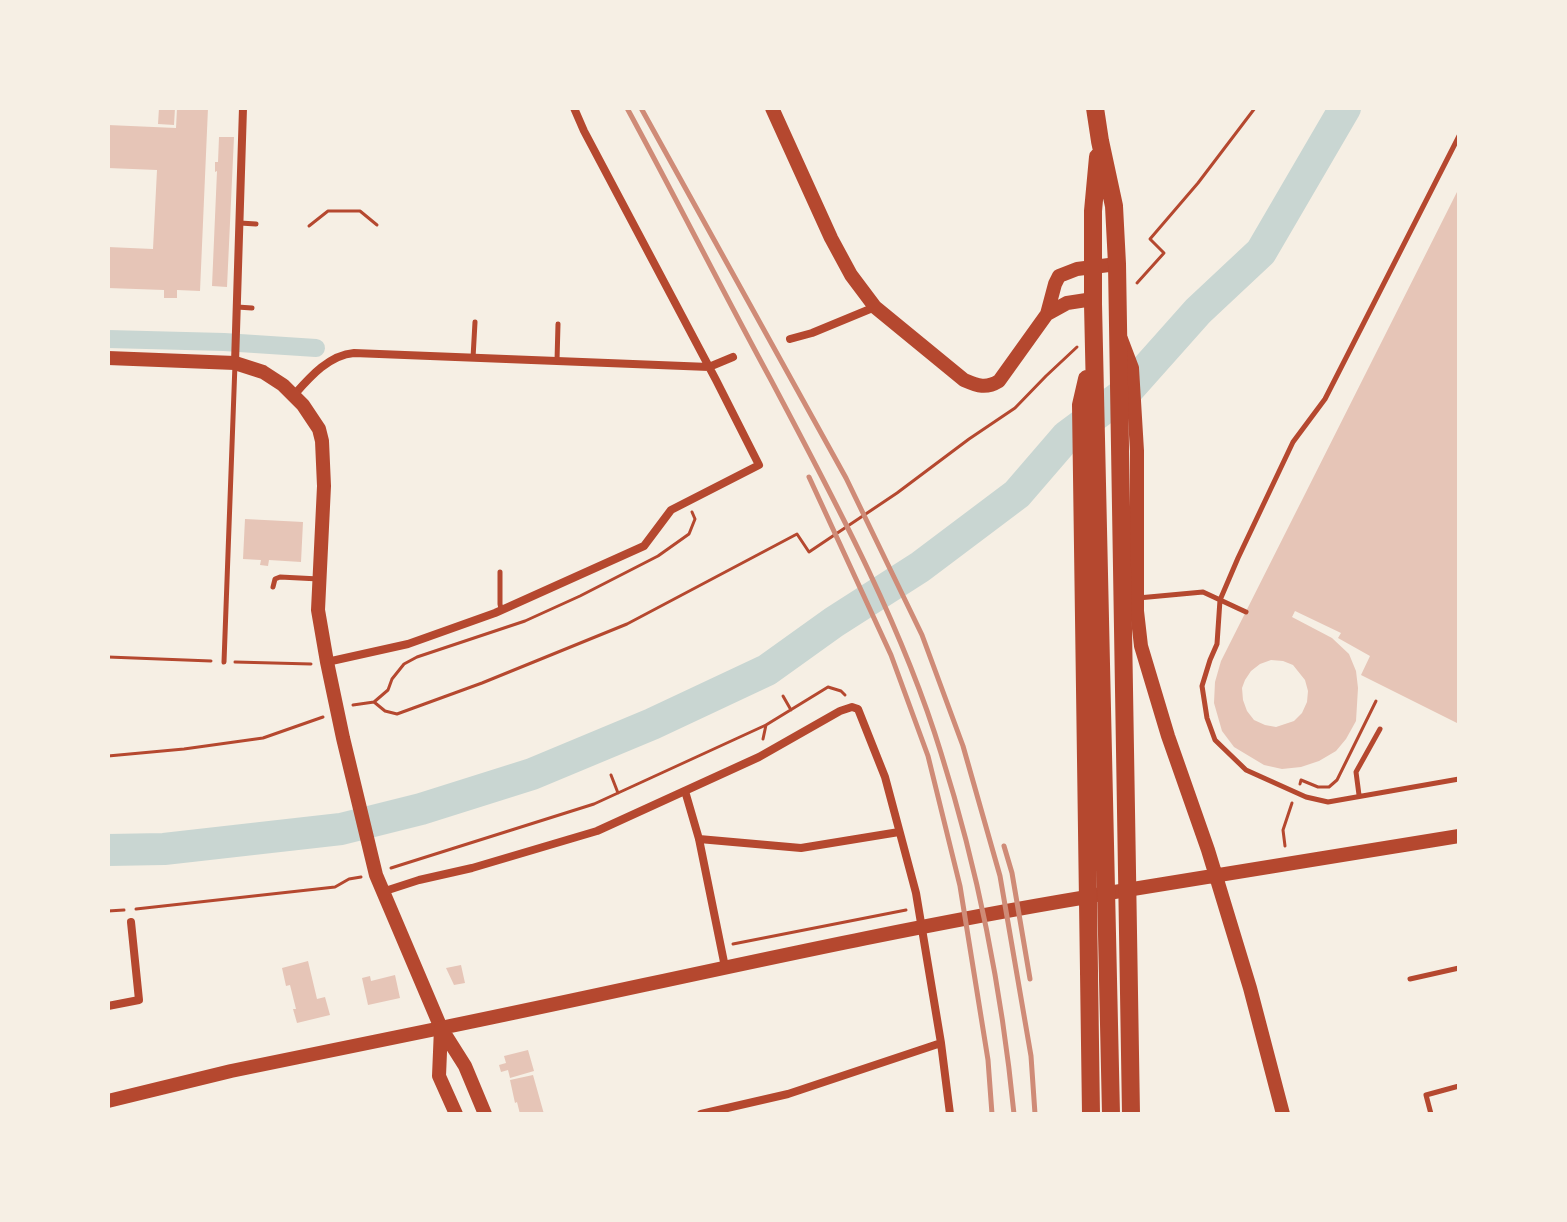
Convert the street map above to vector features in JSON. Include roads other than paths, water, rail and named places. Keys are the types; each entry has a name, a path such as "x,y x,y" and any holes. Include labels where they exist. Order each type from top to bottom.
{"highway":[{"path":"1095,108 1114,206 1121,279 1118,331 1131,1114"},
{"path":"1091,1114 1081,405 1093,302 1093,211 1100,141"},
{"path":"1087,346 1097,486 1111,1114"}],"street":[{"path":"235,363 243,108"},
{"path":"327,662 408,644 502,610 644,546 671,510 759,465 574,108"},
{"path":"775,109 831,238 851,275 875,307 964,380 983,387 999,381 1047,314 1059,276 1093,266 1121,279"},
{"path":"1047,314 1067,303 1093,302"},
{"path":"790,339 875,307"},
{"path":"1118,331 1132,368 1137,451 1137,598 1141,646 1250,988 1283,1114"},
{"path":"294,395 314,374 342,354 709,367 733,357"},
{"path":"108,358 235,363 263,372 294,395 319,429 324,486 318,610 343,738 376,875 441,1028 465,1066 485,1114"},
{"path":"382,892 597,831 759,757 840,711 852,707 858,709 885,777 916,893 950,1114"},
{"path":"685,791 699,839 725,967"},
{"path":"699,839 801,848 899,832"},
{"path":"108,1101 231,1071 921,928 1087,897 1459,836"},
{"path":"108,1006 139,1000 131,922"},
{"path":"441,1028 439,1076 456,1114"},
{"path":"701,1114 788,1094 941,1043"}],"lane":[{"path":"1459,136 1325,399 1293,442 1220,600 1217,644 1202,686 1207,718 1215,740 1246,770 1306,797 1328,802 1459,779"},
{"path":"240,223 256,224"},
{"path":"237,307 252,308"},
{"path":"473,358 475,322"},
{"path":"557,361 558,324"},
{"path":"224,662 235,363"},
{"path":"500,572 502,610"},
{"path":"273,587 275,579 280,577 320,579"},
{"path":"1137,598 1203,592 1246,612"},
{"path":"1359,795 1356,772 1380,729"},
{"path":"1410,979 1459,968"},
{"path":"1431,1114 1426,1095 1459,1086"}],"waterway":[{"path":"108,850 164,849 341,829 421,809 532,774 652,724 767,670 834,622 920,567 1017,494 1067,436 1125,393 1198,311 1261,252 1345,108"},
{"path":"108,339 316,348"}],"railway":[{"path":"627,108 842,517 907,657 941,753 977,886 1003,1023 1014,1114"},
{"path":"641,108 846,478 922,635 963,746 1000,876 1031,1056 1035,1114"},
{"path":"809,477 891,655 928,756 960,886 988,1060 992,1114"},
{"path":"1004,846 1012,873 1030,979"}]}
